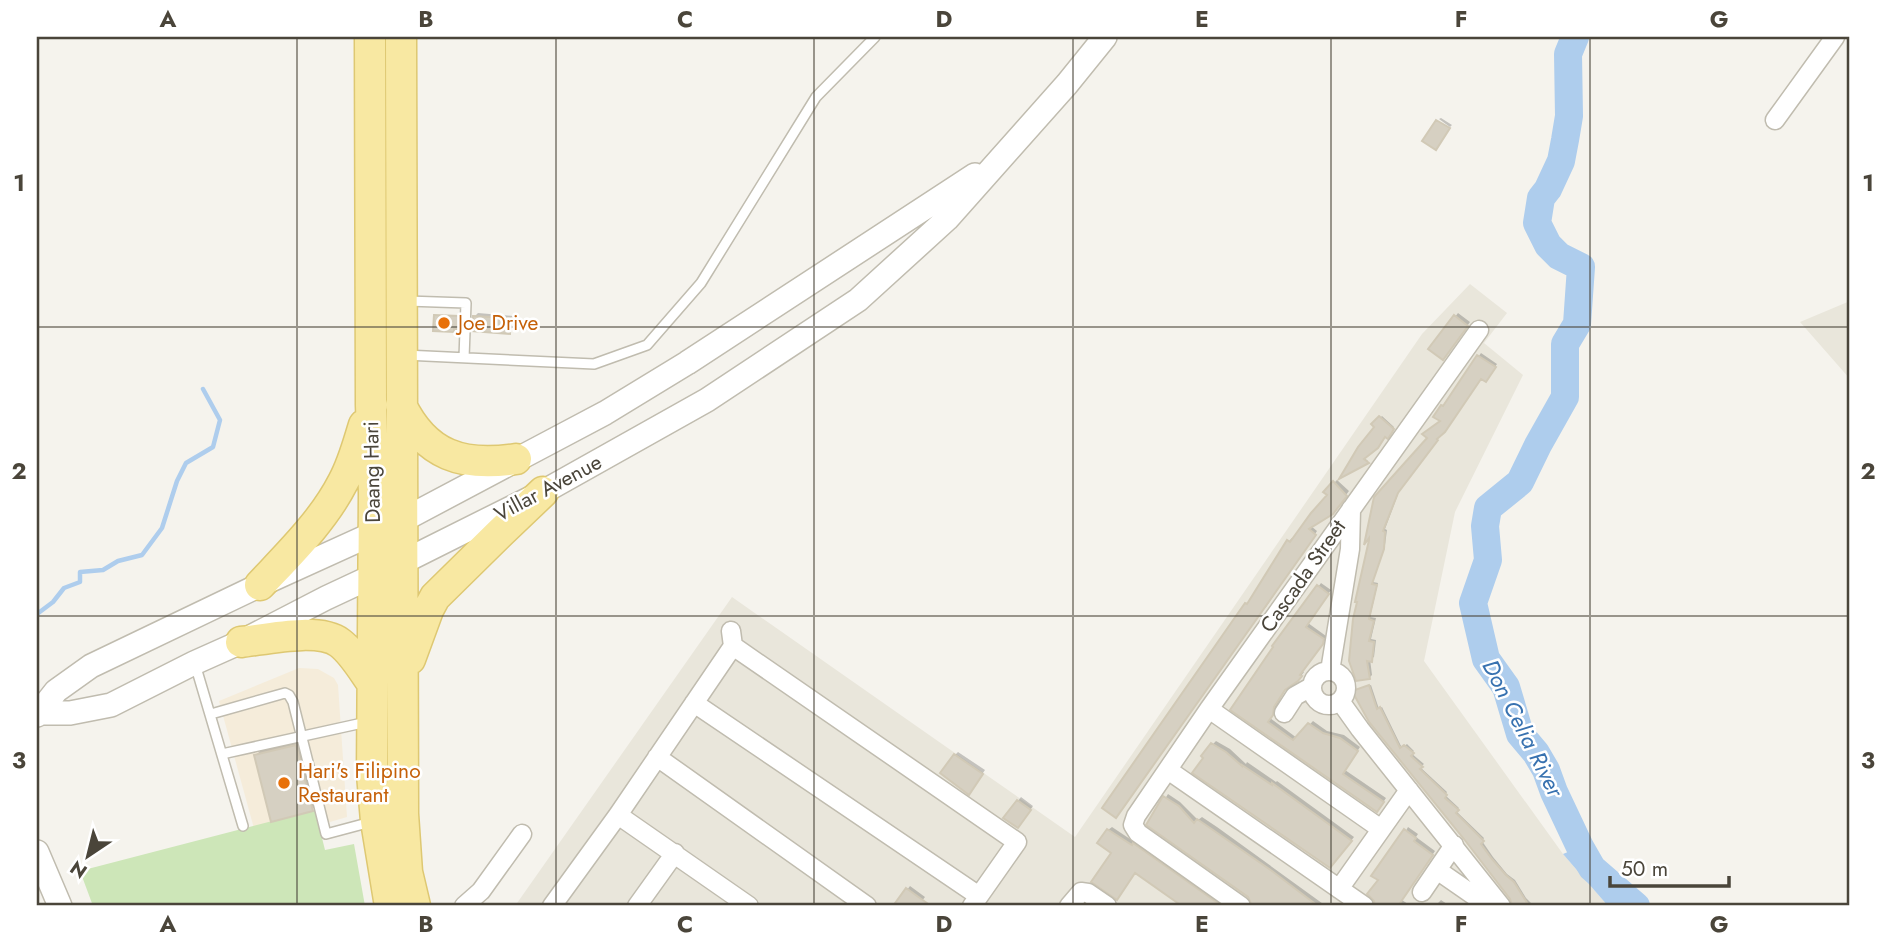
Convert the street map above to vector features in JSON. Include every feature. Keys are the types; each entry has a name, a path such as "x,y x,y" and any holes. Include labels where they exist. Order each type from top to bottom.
{"main road":[{"name":"Daang Hari","path":"370,37 371,405 374,493 372,774 376,821 390,906"},
{"name":"Daang Hari","path":"401,37 402,814 407,872 415,906"},
{"path":"260,585 301,540 335,495 352,463 371,405"},
{"path":"401,405 417,431 439,450 457,458 477,462 516,459"},
{"path":"402,683 435,597 543,492"},
{"path":"241,642 301,636 328,637 348,650 372,682"}],"street":[{"name":"Villar Avenue","path":"38,714 70,713 111,705 543,492 707,400 858,300 947,219 1067,84 1105,37"},
{"path":"1775,120 1835,37"},
{"name":"Villar Avenue","path":"38,714 56,691 91,666 446,499 605,413 687,363 998,160"},
{"name":"Cascada Street","path":"1241,906 1138,833 1133,825 1136,816 1479,330"},
{"path":"1330,671 1350,550 1351,509"},
{"path":"552,906 694,703 732,638 1017,842 976,901 694,703"},
{"path":"1330,671 1340,676 1346,691 1340,701 1330,705 1319,702 1311,687 1315,677 1330,671"},
{"path":"1284,713 1295,696 1311,687"},
{"path":"1340,701 1501,906"},
{"path":"1209,709 1381,829"},
{"path":"657,757 867,906"},
{"path":"1167,770 1364,906"},
{"path":"1339,889 1409,790"},
{"path":"618,815 675,853 726,900 749,906"},
{"path":"464,906 481,891 522,834"},
{"path":"1422,892 1454,845"},
{"path":"37,852 60,906"},
{"path":"637,906 675,853"},
{"path":"1437,870 1489,906"},
{"path":"1069,906 1081,892 1088,893 1107,906"}],"lane":[{"path":"403,355 594,364 647,345 701,283 816,97 875,37"},
{"path":"402,301 466,303 464,358"},
{"path":"194,663 243,825"},
{"path":"211,714 289,695 326,834 376,821"},
{"path":"222,754 372,721"}],"shaded area":[{"path":"1470,284 1507,313 1484,343 1523,375 1455,512 1424,661 1563,854 1608,906 515,906 732,597 1075,837 1422,334"},
{"path":"1850,301 1850,379 1800,322"},
{"path":"299,668 318,669 334,678 338,685 347,817 258,843 219,701"}],"green space":[{"path":"315,810 325,850 354,844 365,906 93,906 80,871"}],"water":[{"path":"1580,847 1614,872 1651,906 1608,906 1563,854"}],"building":[{"path":"1436,120 1450,128 1436,150 1422,141"},
{"name":"Joe Drive","path":"434,315 459,316 458,329 454,329 454,332 433,331"},
{"path":"1454,315 1468,326 1443,360 1428,349"},
{"path":"473,316 511,318 510,334 472,331"},
{"path":"1477,355 1496,367 1486,382 1481,379 1398,493 1383,531 1384,549 1372,584 1377,585 1369,619 1374,621 1369,641 1374,642 1372,662 1367,661 1370,679 1356,681 1349,661 1353,619 1369,540 1364,545 1374,497 1427,438 1422,434 1440,421 1433,417"},
{"path":"1379,416 1394,429 1388,439 1385,437 1378,448 1364,459 1369,463 1339,479 1358,447 1374,427 1371,424"},
{"path":"1333,481 1347,496 1333,514 1309,529 1316,535 1116,818 1102,808 1245,603 1247,604 1287,540 1290,542 1327,495 1323,492"},
{"path":"1317,585 1329,594 1306,627 1324,639 1323,644 1298,681 1285,690 1268,722 1293,740 1308,723 1323,733 1340,738 1358,751 1343,774 1384,802 1377,812 1230,710"},
{"path":"1369,685 1377,709 1380,707 1400,748 1404,745 1414,753 1411,756 1423,767 1420,769 1447,795 1445,798 1459,810 1456,813 1484,841 1481,844 1514,882 1529,906 1512,906 1510,899 1464,839 1369,722 1352,691"},
{"path":"1211,743 1352,841 1330,868 1192,773"},
{"name":"Hari's Filipino Restaurant","path":"296,745 313,811 271,822 254,755"},
{"path":"954,754 983,774 969,795 940,773"},
{"path":"1163,796 1179,806 1194,823 1197,819 1318,906 1252,906 1248,897 1146,825"},
{"path":"1017,800 1031,810 1018,828 1003,818"},
{"path":"1107,829 1132,845 1133,843 1222,906 1182,906 1135,873 1117,900 1091,882 1111,853 1097,843"},
{"path":"1404,829 1416,838 1414,841 1433,855 1398,906 1375,906 1367,894 1378,880 1371,876"},
{"path":"906,888 931,906 893,906"}],"waterway":[{"name":"Don Celia River","path":"1575,37 1568,54 1569,116 1561,161 1541,198 1537,223 1548,245 1559,256 1581,267 1577,324 1565,344 1565,397 1520,482 1488,508 1485,526 1488,560 1473,603 1486,659 1506,687 1520,734 1546,770 1580,847 1592,868 1636,906"},
{"path":"37,614 53,602 64,588 80,582 80,572 103,570 118,561 142,555 162,528 177,481 186,463 213,447 220,420 203,389"}],"place":[{"name":"Joe Drive","path":"444,323"},
{"name":"Hari's Filipino Restaurant","path":"284,783"}]}
